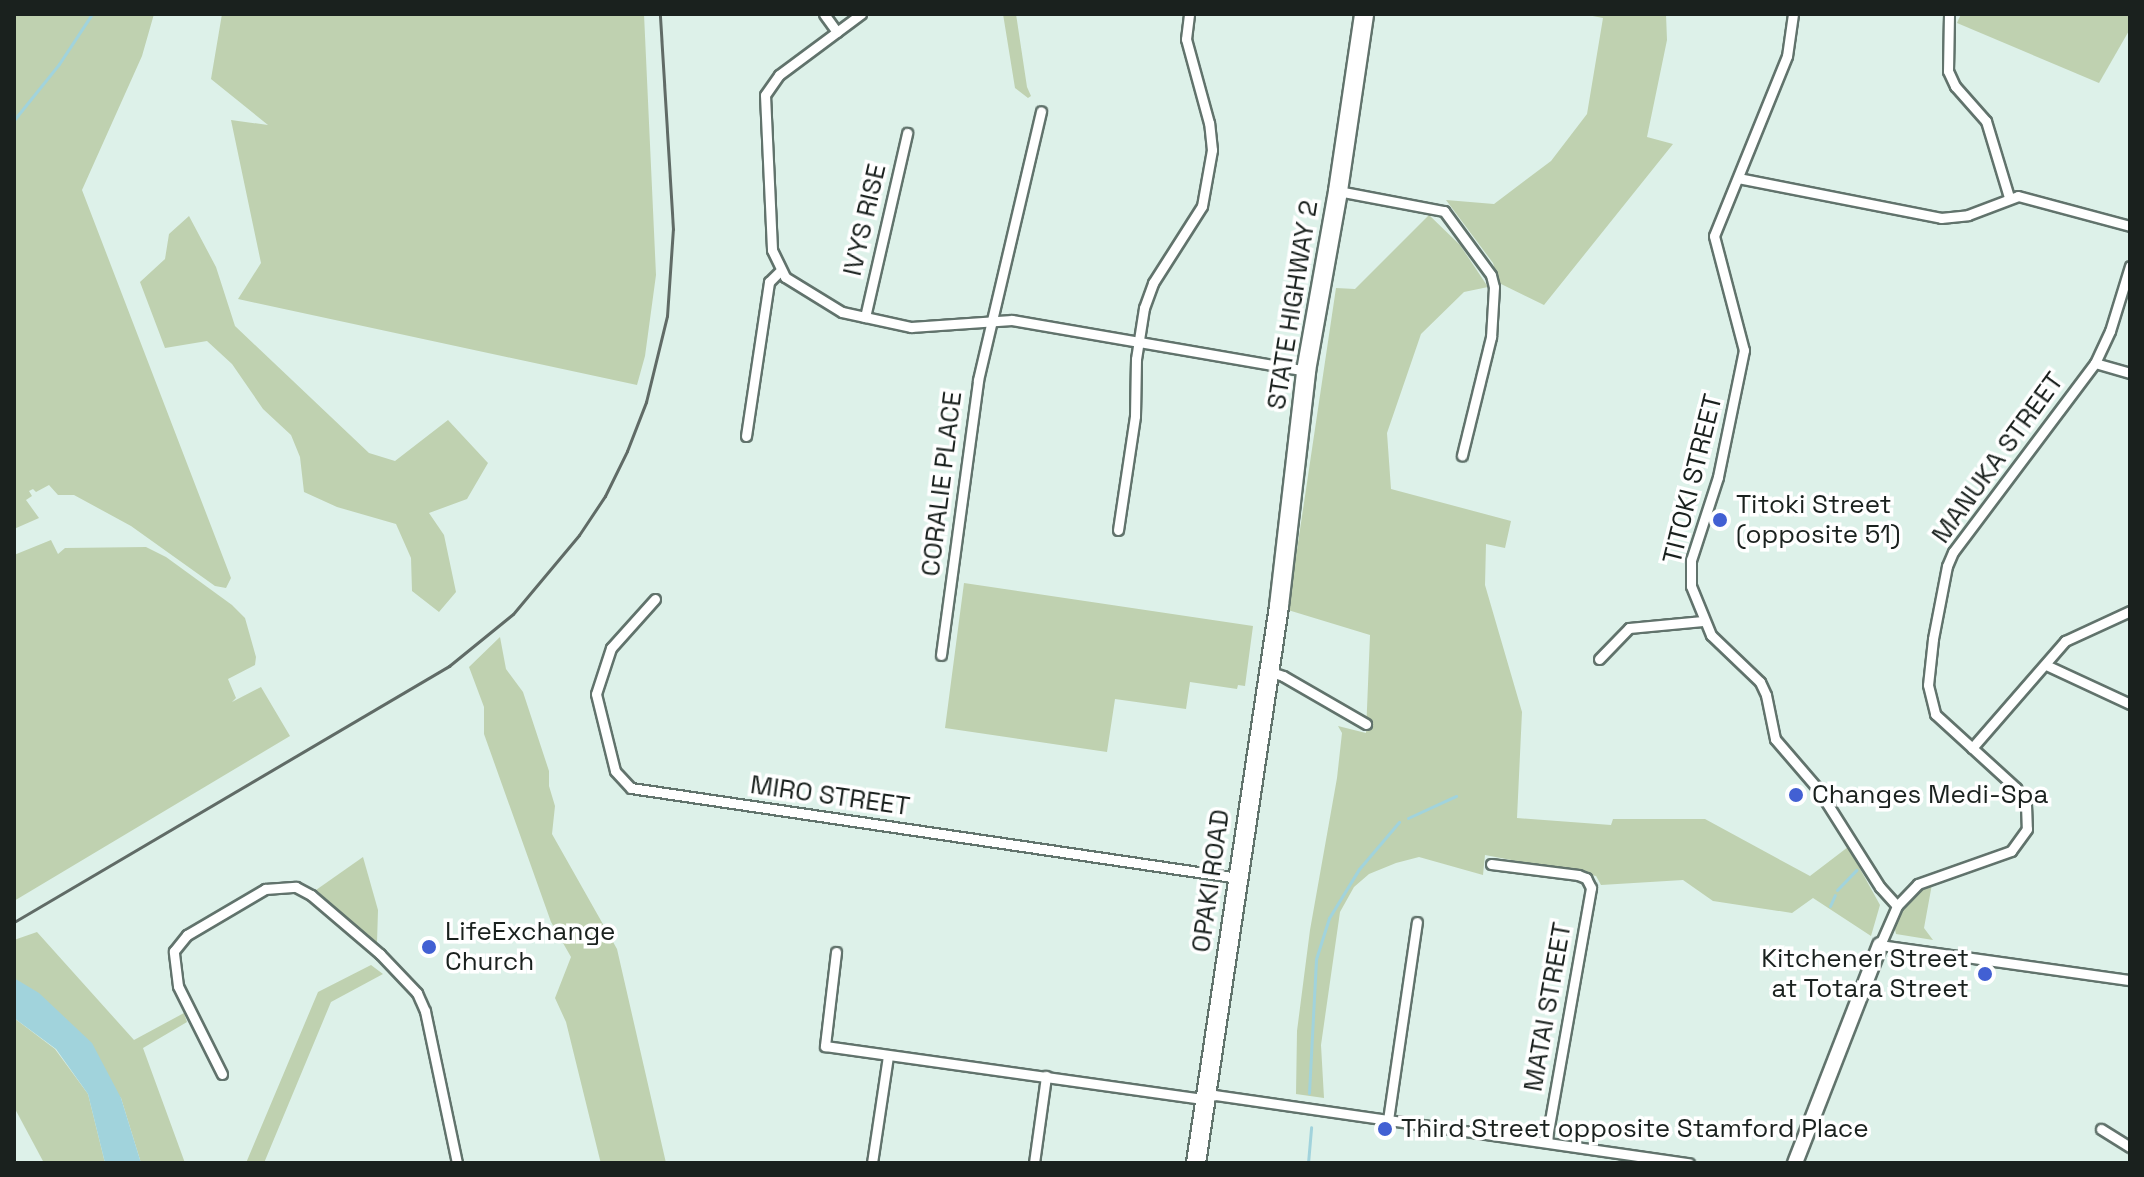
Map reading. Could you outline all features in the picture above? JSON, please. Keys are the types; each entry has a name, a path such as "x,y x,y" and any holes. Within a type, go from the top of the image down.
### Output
{"highway":[{"name":"STATE HIGHWAY 2","path":"1279,606 1306,371 1338,191 1364,14"},
{"name":"OPAKI ROAD","path":"1196,1163 1279,606"}],"street":[{"path":"824,14 837,32"},
{"path":"861,14 779,75 765,95 772,250 779,272 834,309 922,328 1012,320 1306,371"},
{"path":"1118,530 1135,416 1138,342 1153,283 1197,217 1208,179 1213,137 1186,39 1189,14"},
{"name":"TITOKI STREET","path":"1793,14 1787,56 1714,236 1744,350 1718,477 1691,560 1691,586 1703,621 1723,649 1760,682 1775,739 1813,782 1880,887 1897,906"},
{"path":"1949,14 1948,71 1955,86 1986,121 2009,197"},
{"name":"CORALIE PLACE","path":"941,655 978,380 995,321 1041,111"},
{"name":"IVYS RISE","path":"865,317 907,133"},
{"path":"1738,178 1764,186 1941,218 1968,215 2009,197 2030,198 2130,226"},
{"path":"1338,191 1444,211 1491,275 1494,287 1491,337 1462,455"},
{"name":"MANUKA STREET","path":"1880,945 1897,906 1918,884 2011,851 2024,836 2028,814 2022,795 1941,721 1929,696 1933,639 1947,566 1963,537 2095,363 2110,331 2130,266"},
{"path":"746,436 769,282 779,272"},
{"path":"2095,363 2130,373"},
{"name":"MIRO STREET","path":"655,599 611,648 596,694 615,771 631,788 1238,878"},
{"path":"1972,748 2065,641 2130,611"},
{"path":"1599,659 1629,628 1703,621"},
{"path":"2046,665 2130,704"},
{"path":"1268,671 1283,676 1366,724"},
{"name":"MATAI STREET","path":"1491,864 1573,874 1589,882 1592,892 1546,1142"},
{"path":"222,1074 217,1057 178,986 174,951 187,935 265,889 282,885 296,887 311,895 380,954 417,993 425,1011 457,1163"},
{"path":"1388,1120 1417,922"},
{"path":"1795,1163 1880,945 2130,980"},
{"path":"836,952 825,1046 1197,1098 1215,1095 1546,1142 1621,1158 1689,1163"},
{"path":"872,1163 888,1056"},
{"path":"1034,1163 1046,1076"},
{"path":"2101,1129 2130,1147"}],"green space":[{"path":"14,14 154,14 142,56 82,190 231,578 226,588 215,586 131,526 74,495 58,495 49,485 36,492 33,489 29,491 32,496 26,500 39,518 14,529"},
{"path":"222,14 644,14 656,275 645,356 637,385 238,299 261,263 231,120 268,125 211,79"},
{"path":"1003,14 1016,14 1031,96 1028,98 1015,88"},
{"path":"1582,14 1666,14 1667,40 1647,137 1673,144 1544,305 1499,283 1493,263 1446,200 1494,204 1551,161 1587,114 1603,18"},
{"path":"1961,14 2130,14 2130,29 2099,83 1957,23"},
{"path":"1429,215 1460,245 1488,287 1464,292 1421,334 1387,433 1391,489 1511,521 1505,548 1486,544 1485,585 1522,712 1517,818 1611,825 1613,819 1705,819 1810,876 1848,847 1880,905 1871,936 1813,898 1792,913 1713,901 1683,880 1601,885 1596,876 1485,855 1483,875 1419,857 1396,863 1369,874 1354,887 1340,912 1321,1045 1324,1098 1296,1094 1297,1031 1310,930 1337,778 1342,733 1338,726 1366,733 1370,635 1288,610 1336,288 1355,289"},
{"path":"189,216 216,267 235,326 369,453 395,461 448,420 488,463 467,499 429,513 444,535 456,592 439,612 412,591 411,558 396,524 337,507 304,492 300,457 291,435 263,409 232,364 207,341 165,348 140,282 165,259 169,234"},
{"path":"51,540 58,554 65,548 146,547 166,557 232,605 245,618 256,657 255,665 228,679 236,698 232,702 261,687 290,736 14,901 14,555"},
{"path":"964,583 1253,626 1245,686 1238,685 1237,689 1190,682 1186,709 1115,699 1107,752 945,728"},
{"path":"500,637 506,669 523,692 549,771 549,786 555,806 552,834 617,949 666,1163 601,1163 600,1160 566,1022 555,998 571,957 551,922 484,734 484,707 469,667"},
{"path":"363,857 378,910 377,943 316,890"},
{"path":"1932,884 1924,928 1933,940 1896,934 1894,925 1905,907 1915,894"},
{"path":"37,932 134,1040 184,1013 187,1022 143,1048 185,1163 141,1163 121,1098 14,978 14,940"},
{"path":"371,965 383,974 331,1002 264,1163 246,1163 318,992"},
{"path":"14,1018 55,1049 88,1094 105,1163 44,1163 14,1107"}],"water":[{"path":"14,978 39,993 92,1043 121,1098 141,1163 105,1163 88,1094 56,1049 14,1018"}],"waterway":[{"path":"14,120 59,64 92,14"},
{"path":"1408,818 1456,796"},
{"path":"1309,1093 1316,959 1329,918 1359,869 1399,822"},
{"path":"1837,890 1856,870"},
{"path":"1830,906 1835,895"},
{"path":"1308,1163 1311,1127"}],"railway":[{"path":"14,922 449,666 513,614 579,535 605,496 627,451 646,402 667,316 673,229 660,14"}],"place":[{"name":"Titoki Street (opposite 51)","path":"1720,520"},
{"name":"Changes Medi-Spa","path":"1796,795"},
{"name":"LifeExchange Church","path":"429,947"},
{"name":"Kitchener Street at Totara Street","path":"1985,974"},
{"name":"Third Street opposite Stamford Place","path":"1385,1129"}]}
